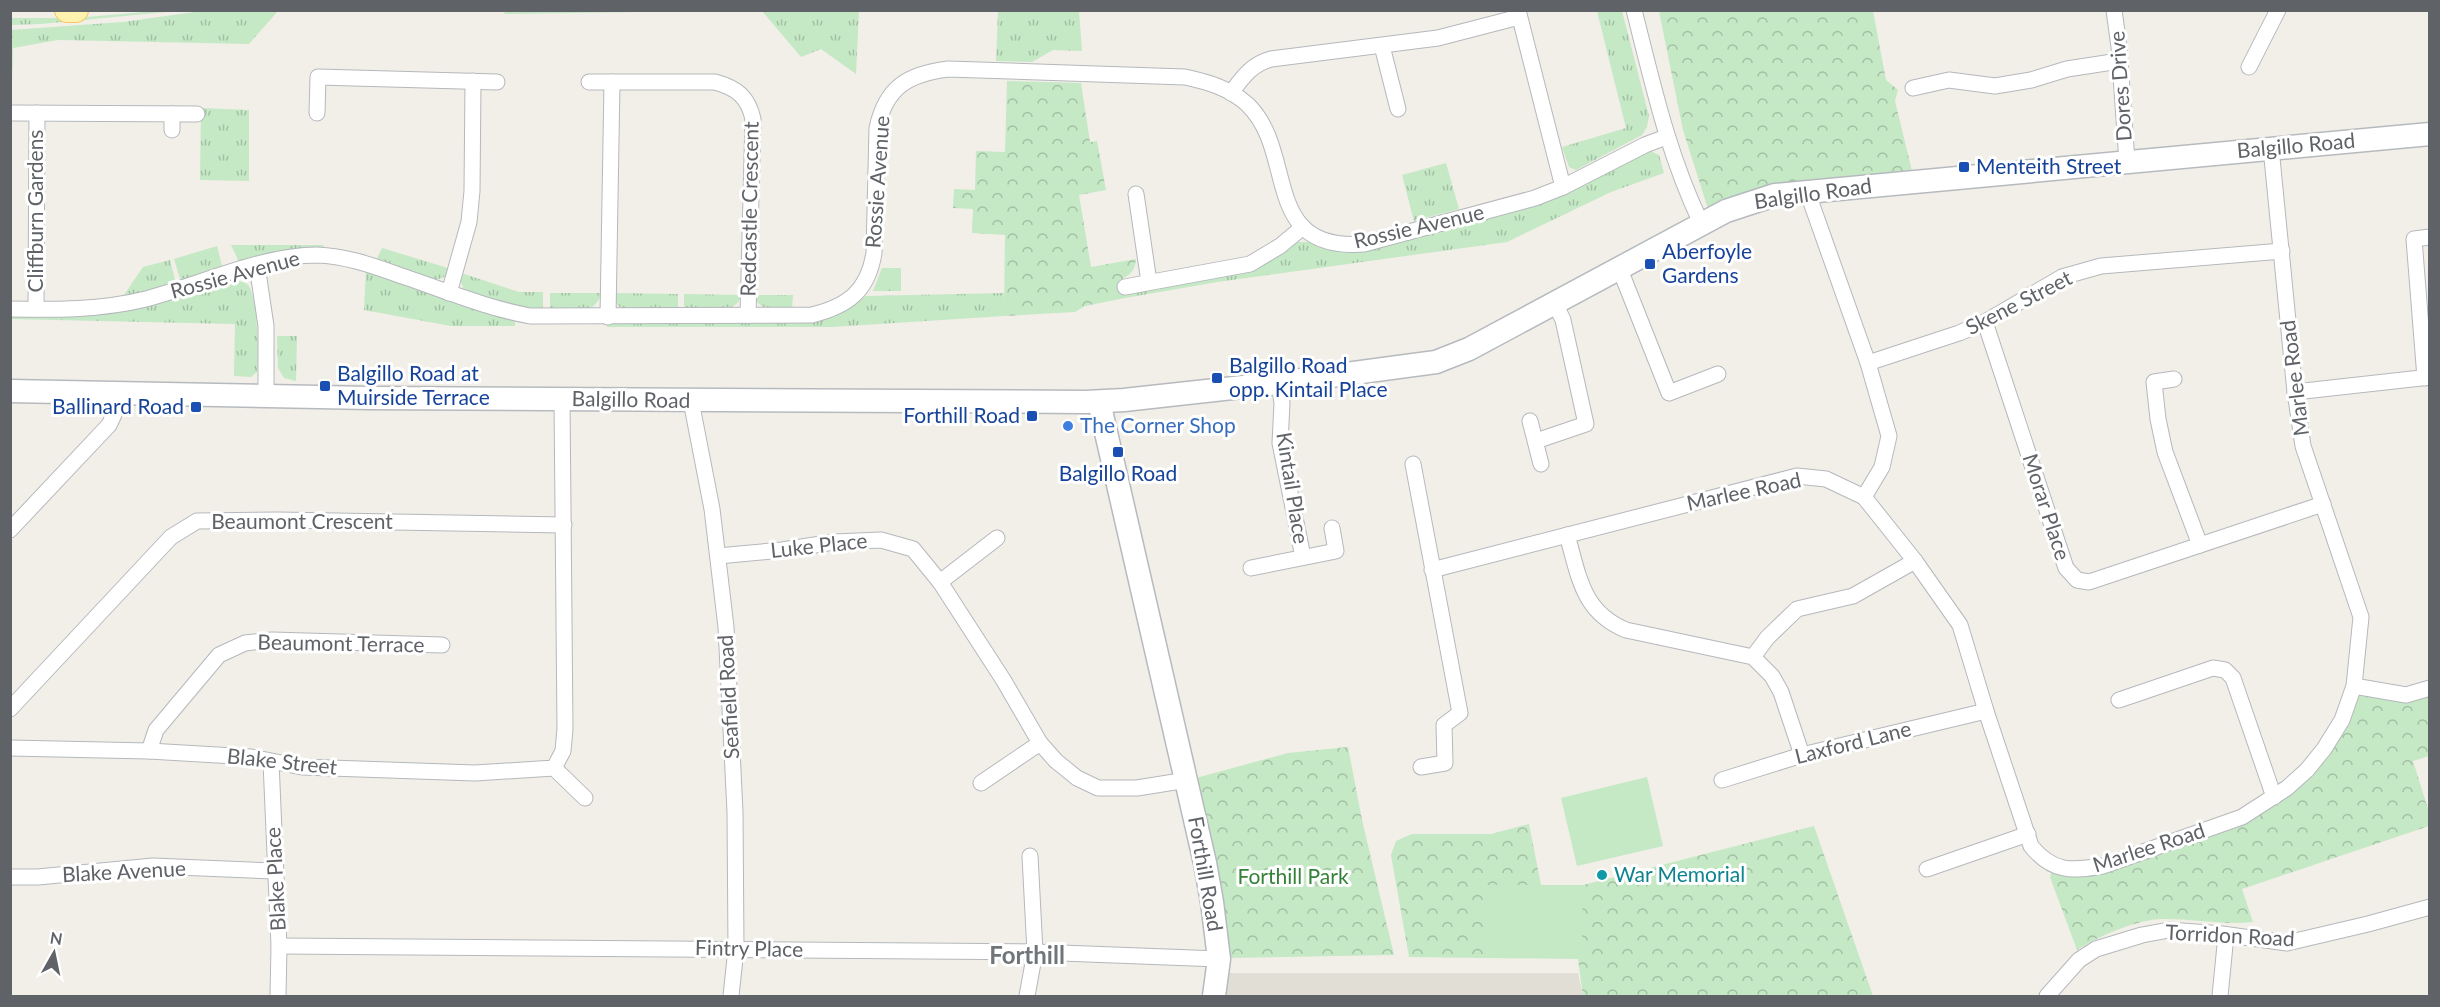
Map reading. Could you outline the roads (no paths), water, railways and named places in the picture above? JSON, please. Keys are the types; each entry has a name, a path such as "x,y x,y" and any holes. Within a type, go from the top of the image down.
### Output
{"main road":[{"path":"67,10 76,10"}],"street":[{"path":"1634,10 1666,137 1683,186 1701,223"},
{"name":"Dores Drive","path":"2114,10 2127,162"},
{"path":"2249,68 2278,10"},
{"path":"1232,93 1245,74 1258,62 1438,38 1519,14 1563,187"},
{"path":"1382,46 1398,109"},
{"path":"1913,88 1949,80 1995,86 2031,80 2067,69 2119,61"},
{"name":"Rossie Avenue","path":"10,309 75,310 115,305 145,299 285,258 316,255 341,257 366,263 503,311 530,316 812,315 828,311 843,304 864,285 872,269 878,128 881,108 890,95 908,79 928,71 948,69 1185,77 1208,82 1232,93 1248,106 1261,123 1270,142 1285,199 1303,227 1331,243 1346,245 1364,244 1535,198 1563,187 1666,137"},
{"path":"317,113 318,77 497,82"},
{"path":"449,292 469,222 472,191 473,81"},
{"name":"Redcastle Crescent","path":"589,82 715,82 742,94 750,106 753,119 748,315"},
{"path":"608,316 612,82"},
{"name":"Cliffburn Gardens","path":"13,113 197,114"},
{"name":"Cliffburn Gardens","path":"36,114 36,309"},
{"path":"172,114 172,130"},
{"name":"Balgillo Road","path":"10,391 692,401 1099,402 1279,383 1436,362 1469,349 1701,223 1751,201 1807,191 2430,134"},
{"name":"Marlee Road","path":"1432,570 1797,476 1826,479 1864,497 1915,561 1960,625 2031,846 2047,862 2062,869 2103,866 2242,817 2274,797 2307,771 2342,720 2354,686 2361,617 2303,446 2295,392 2271,148"},
{"path":"1807,191 1868,363 1889,436 1882,467 1864,497"},
{"path":"1136,194 1149,282"},
{"path":"1125,287 1250,264 1280,246 1303,227"},
{"path":"2295,392 2427,378 2414,239 2430,237"},
{"name":"Skene Street","path":"1868,363 1959,333 1985,322 2062,277 2101,266 2282,252"},
{"path":"257,265 266,327 266,396"},
{"path":"1619,267 1669,393 1718,374"},
{"path":"1536,441 1586,424 1563,320 1555,303"},
{"name":"Morar Place","path":"1985,322 2066,568 2077,580 2089,582 2323,504"},
{"path":"2174,379 2154,382 2158,419 2165,452 2200,545"},
{"name":"Kintail Place","path":"1279,383 1282,403 1280,443 1303,557"},
{"path":"10,530 109,425 119,404 119,393"},
{"path":"562,399 565,729 563,751 554,768 585,798"},
{"name":"Seafield Road","path":"692,401 712,508 726,627 735,812 736,949 731,996"},
{"name":"Forthill Road","path":"1099,402 1160,672 1187,780 1212,902 1219,959 1214,996"},
{"path":"1530,421 1541,464"},
{"path":"1413,464 1460,712 1443,725 1445,763 1421,767"},
{"name":"Beaumont Crescent","path":"10,709 171,537 197,521 278,520 564,525"},
{"name":"Kintail Place","path":"1251,568 1336,550 1332,528"},
{"path":"1567,535 1581,584 1592,607 1612,624 1626,630 1753,657 1772,676 1781,692 1802,755"},
{"path":"940,582 998,538"},
{"name":"Luke Place","path":"718,556 834,542 881,540 913,549 940,582 1004,681 1040,743 1056,761 1077,778 1098,788 1137,788 1187,780"},
{"path":"1753,657 1767,638 1797,609 1853,596 1915,561"},
{"name":"Beaumont Terrace","path":"149,751 156,730 219,655 245,643 272,640 442,645"},
{"path":"2119,700 2213,668 2226,670 2233,678 2274,797"},
{"path":"2354,686 2406,694 2430,688"},
{"name":"Laxford Lane","path":"1722,780 1802,755 1986,711"},
{"path":"981,783 1040,743"},
{"name":"Blake Street","path":"10,748 149,751 251,757 302,767 475,772 554,768"},
{"name":"Blake Place","path":"271,762 279,946 278,996"},
{"path":"1927,869 2028,834"},
{"path":"1027,996 1035,952 1030,856"},
{"name":"Blake Avenue","path":"10,877 38,877 153,866 274,871"},
{"name":"Torridon Road","path":"2048,996 2079,960 2096,949 2113,943 2169,930 2288,943 2430,907"},
{"path":"2220,996 2226,935"},
{"name":"Fintry Place","path":"279,946 1035,952 1219,959"}],"place":[{"name":"Menteith Street","path":"1964,167"},
{"name":"Aberfoyle Gardens","path":"1650,264"},
{"name":"Balgillo Road opp. Kintail Place","path":"1217,378"},
{"name":"Balgillo Road at Muirside Terrace","path":"325,386"},
{"name":"Ballinard Road","path":"196,407"},
{"name":"Forthill Road","path":"1032,416"},
{"name":"The Corner Shop","path":"1068,426"},
{"name":"Balgillo Road","path":"1118,452"},
{"name":"War Memorial","path":"1602,875"}],"district":[{"name":"Forthill","path":"1027,956"}],"park label":[{"name":"Forthill Park","path":"1293,877"}]}
